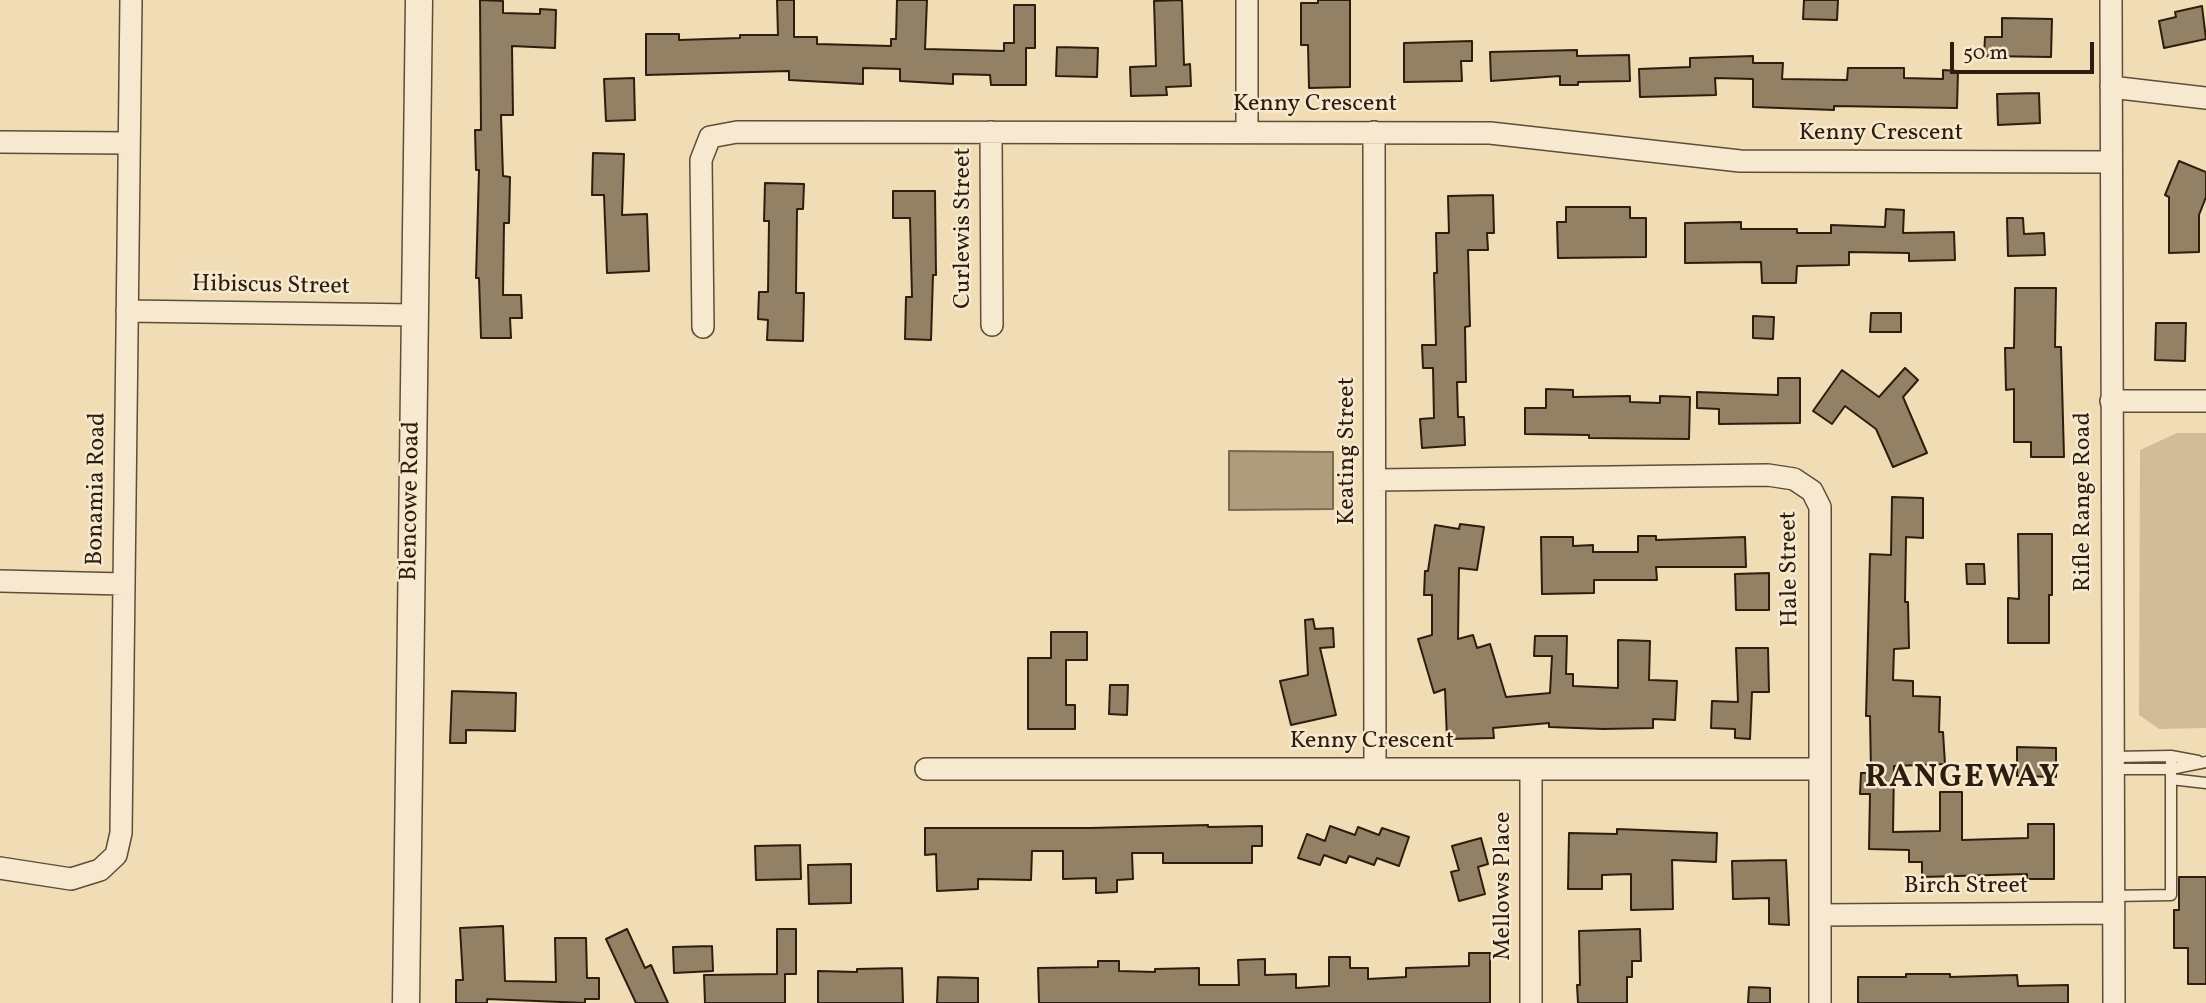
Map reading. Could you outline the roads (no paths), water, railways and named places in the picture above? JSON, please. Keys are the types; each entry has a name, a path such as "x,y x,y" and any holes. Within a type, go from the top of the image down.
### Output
{"street":[{"name":"Bonamia Road","path":"0,868 71,879 100,870 116,855 121,833 131,0"},
{"name":"Blencowe Road","path":"406,1003 419,0"},
{"path":"1247,0 1247,132"},
{"name":"Rifle Range Road","path":"2111,0 2114,1003"},
{"path":"2112,87 2206,98"},
{"name":"Kenny Crescent","path":"703,327 701,160 710,137 737,132 1502,134 1740,160 2112,162"},
{"name":"Curlewis Street","path":"991,132 992,325"},
{"name":"Keating Street","path":"1374,132 1375,769"},
{"path":"0,142 128,143"},
{"name":"Hibiscus Street","path":"127,312 415,315"},
{"path":"2112,401 2206,401"},
{"name":"Hale Street","path":"1376,481 1768,475 1794,479 1812,491 1820,507 1820,1003"},
{"path":"0,581 123,583"},
{"name":"Kenny Crescent","path":"926,769 1818,768"},
{"name":"Mellows Place","path":"1531,770 1531,1003"},
{"name":"Birch Street","path":"1820,915 2112,905"}],"lane":[{"path":"2112,763 2171,756 2203,762"},
{"path":"2112,905 2171,895 2171,756"},
{"path":"2171,774 2203,762"},
{"path":"2112,763 2206,783"}],"district":[{"name":"RANGEWAY","path":"1963,780"}]}
